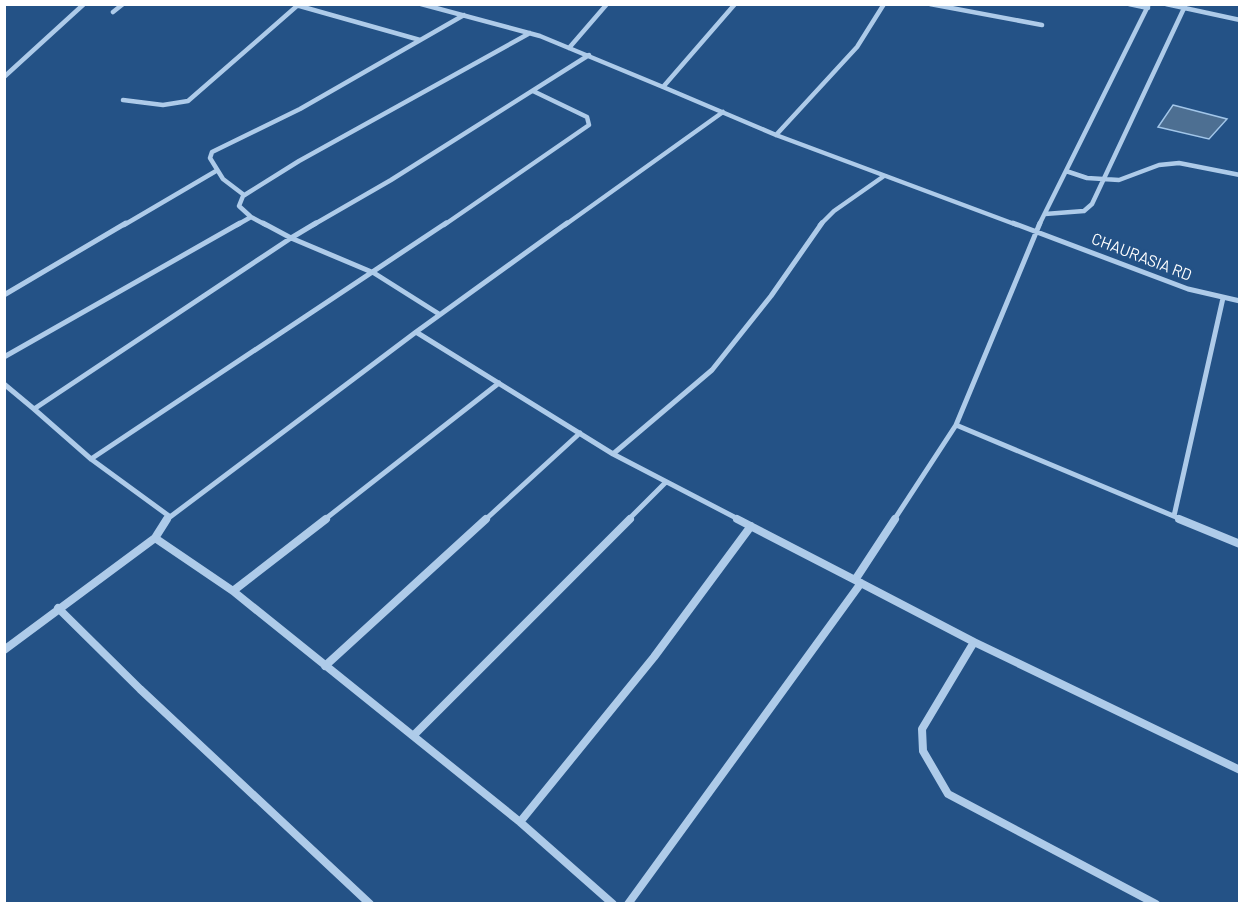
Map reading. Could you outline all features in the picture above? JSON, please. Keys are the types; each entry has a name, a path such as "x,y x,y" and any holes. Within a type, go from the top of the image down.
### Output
{"street":[{"path":"4,77 84,4"},
{"path":"113,12 123,4"},
{"name":"CHAURASIA RD","path":"421,4 530,33 776,135 884,176 1188,289 1239,301"},
{"path":"450,11 454,4"},
{"path":"569,48 607,4"},
{"path":"663,87 735,4"},
{"path":"776,135 857,47 884,4"},
{"path":"930,4 1042,25"},
{"path":"628,903 858,581 956,425 1036,232 1149,6 1129,4"},
{"path":"1166,4 1239,20"},
{"path":"123,100 163,105 188,101 297,5 420,40"},
{"path":"1045,214 1084,210 1092,204 1186,7"},
{"path":"244,195 216,171 210,158 212,152 300,109 464,15"},
{"path":"439,314 374,273 291,238 251,217 239,206 244,195 299,161 530,33"},
{"path":"34,410 291,238 391,180 589,56"},
{"path":"90,459 374,273 590,125 586,117 533,91"},
{"path":"4,650 155,538 169,516 439,314 723,112"},
{"path":"1066,171 1104,180 1119,180 1159,165 1179,163 1239,175"},
{"path":"4,295 216,171"},
{"path":"613,454 712,370 771,296 819,226 834,211 884,176"},
{"path":"4,357 251,217"},
{"path":"1174,516 1223,298"},
{"path":"416,332 613,454 974,642 1239,770"},
{"path":"233,591 499,383"},
{"path":"4,384 90,459 169,516"},
{"path":"956,425 1239,544"},
{"path":"326,666 580,434"},
{"path":"413,736 666,482"},
{"path":"520,822 654,657 751,526"},
{"path":"155,538 233,591 520,822 613,903"},
{"path":"58,608 140,689 370,903"},
{"path":"974,642 922,729 923,751 948,794 1156,903"}],"water":[{"path":"1173,105 1227,119 1209,139 1158,127"}]}
